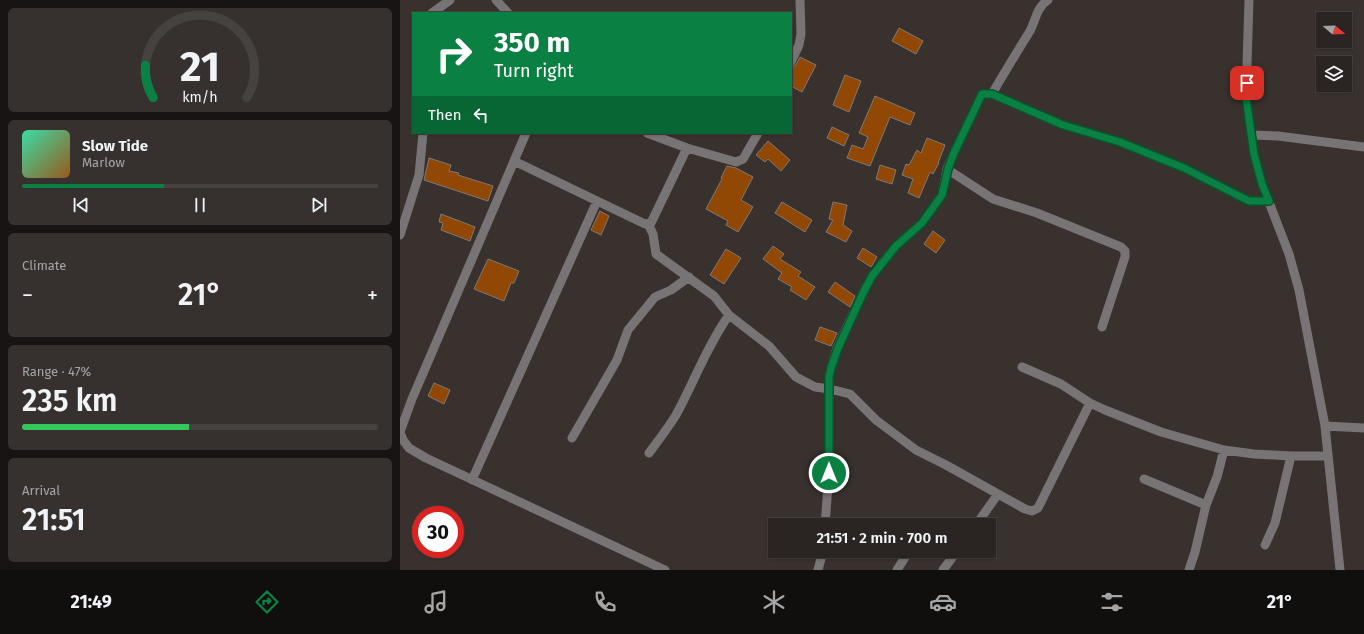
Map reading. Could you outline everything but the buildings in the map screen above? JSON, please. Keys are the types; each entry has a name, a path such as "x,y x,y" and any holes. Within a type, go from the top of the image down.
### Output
{"street":[{"path":"433,12 450,0"},
{"path":"496,0 507,12"},
{"path":"792,60 799,45 801,34 800,0"},
{"path":"992,94 1032,26 1037,11 1042,4 1048,0"},
{"path":"1249,0 1246,97 1254,154 1262,184 1289,254 1299,290 1325,426 1340,570"},
{"path":"826,518 829,473 831,368 838,348 872,276 892,250 922,223 942,195 948,169 982,94 992,94 1063,125 1120,142 1184,168 1249,201 1269,201"},
{"path":"400,235 419,175 423,134"},
{"path":"526,134 415,392 400,432 403,440 409,448 426,458 665,570"},
{"path":"650,134 687,148 736,162 743,159 757,134"},
{"path":"1252,135 1278,136 1364,147"},
{"path":"514,161 645,224 648,224 652,223 687,148"},
{"path":"948,169 993,199 1044,216 1121,246 1125,251 1124,257 1102,327"},
{"path":"472,480 597,201"},
{"path":"648,224 653,234 656,254 714,296 729,315 768,346 796,377 815,387 850,394 876,420 916,450 1025,509 1032,511 1038,508 1090,403"},
{"path":"572,438 617,360 628,330 655,297 671,290 689,277"},
{"path":"650,453 675,416 691,386 702,360 729,315"},
{"path":"1022,366 1061,384 1090,403 1160,432 1224,450 1254,454 1328,456"},
{"path":"1325,426 1364,428"},
{"path":"1189,570 1195,552 1206,505 1217,477 1224,450"},
{"path":"1264,544 1275,523 1291,456"},
{"path":"1144,479 1206,505"},
{"path":"981,518 998,494"},
{"path":"818,570 821,558"},
{"path":"897,570 905,558"},
{"path":"943,570 952,558"}],"route":[{"path":"829,473 829,377 838,348 872,276 896,246 922,223 942,195 953,155 982,94 992,94 1063,125 1120,142 1184,168 1249,201 1269,201 1262,184 1254,154 1246,97 1247,83"}]}
